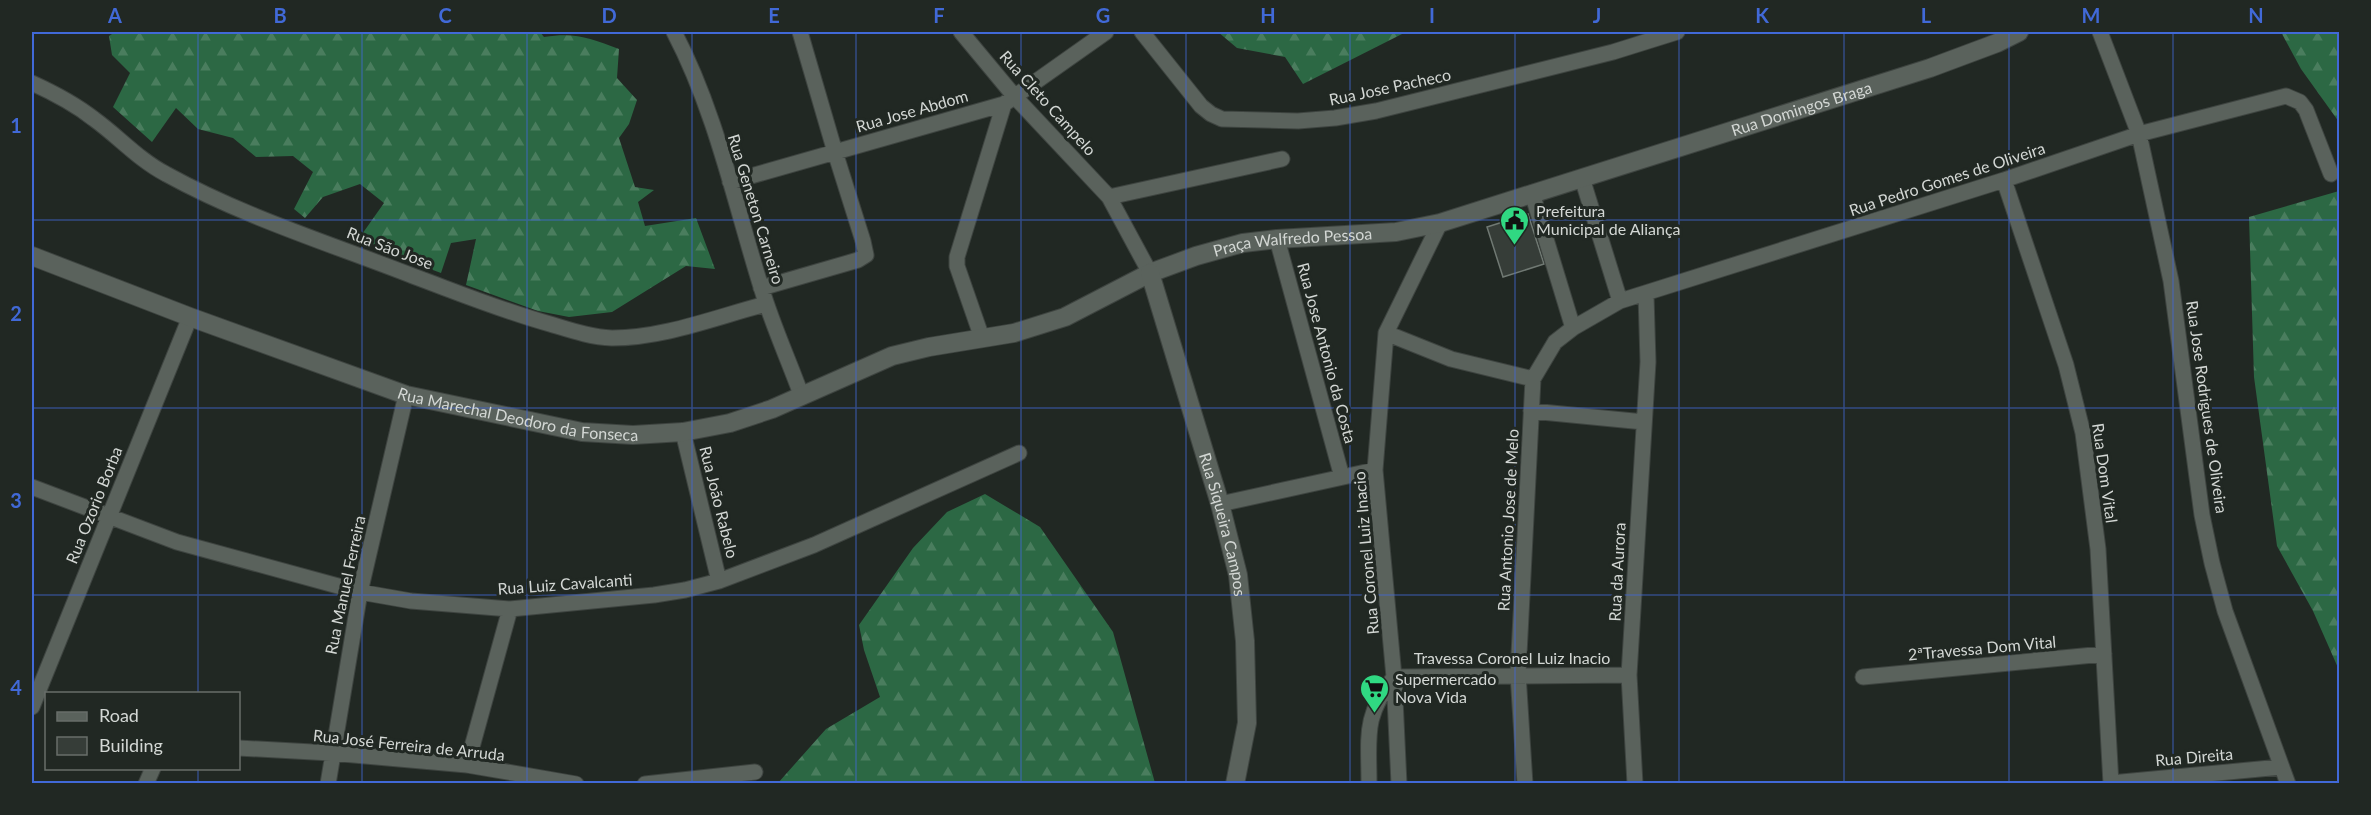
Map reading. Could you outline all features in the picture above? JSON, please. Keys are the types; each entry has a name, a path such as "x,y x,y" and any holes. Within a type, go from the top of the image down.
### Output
{"main road":[{"name":"Rua Domingos Braga","path":"1582,178 1929,68 2019,32"},
{"name":"Praça Walfredo Pessoa","path":"1014,333 1065,317 1150,273 1196,256 1242,243 1396,232 1440,224 1582,178"},
{"name":"Rua Marechal Deodoro da Fonseca","path":"32,256 190,317 406,395 582,432 633,435 683,432 730,423 802,397 892,356 929,347 1014,333"},
{"name":"Rua Siqueira Campos","path":"1150,273 1220,504 1238,575 1245,641 1247,723 1235,783"}],"street":[{"name":"Rua Geneton Carneiro","path":"674,32 690,63 730,182 766,304 802,397"},
{"path":"761,288 858,260 866,255 800,32"},
{"name":"Rua Cleto Campelo","path":"961,32 1009,100 1109,197 1150,273"},
{"path":"1084,37 1107,32"},
{"name":"Rua Jose Pacheco","path":"1142,32 1201,106 1210,114 1222,118 1298,121 1376,111 1613,52 1677,32"},
{"name":"Rua Jose Rodrigues de Oliveira","path":"2100,32 2139,134 2171,281 2202,515 2212,563 2225,611 2281,767 2289,783"},
{"name":"Rua Jose Abdom","path":"730,182 1009,100 1084,37"},
{"name":"Rua São Jose","path":"32,83 60,96 95,119 131,150 164,173 196,190 256,216 507,312 589,336 610,338 637,337 667,331 766,304"},
{"name":"Rua Pedro Gomes de Oliveira","path":"1620,302 2004,180 2139,134 2286,96 2300,102 2306,110 2331,174"},
{"path":"982,338 957,266 957,257 1009,100"},
{"path":"1109,197 1282,159"},
{"path":"1582,178 1620,302"},
{"name":"Rua Dom Vital","path":"2004,180 2066,364 2083,434 2098,549 2111,783"},
{"path":"1532,193 1574,328"},
{"name":"Rua Coronel Luiz Inacio","path":"1399,783 1395,677 1376,470 1386,333 1440,224"},
{"name":"Rua Jose Antonio da Costa","path":"1278,239 1342,477"},
{"name":"Rua da Aurora","path":"1635,783 1629,675 1648,362 1646,295"},
{"name":"Rua Antonio Jose de Melo","path":"1526,783 1518,674 1533,379 1555,342 1574,328 1620,302"},
{"name":"Rua Ozorio Borba","path":"36,705 190,317"},
{"path":"1386,333 1451,360 1533,379"},
{"name":"Rua Manuel Ferreira","path":"328,783 331,753 360,592 406,395"},
{"path":"1531,411 1644,422"},
{"name":"Rua João Rabelo","path":"683,432 719,581"},
{"name":"Rua Luiz Cavalcanti","path":"32,487 177,542 360,592 411,601 510,609 654,595 719,581 814,545 1019,453"},
{"path":"1220,504 1376,470"},
{"path":"467,765 510,609"},
{"name":"2ªTravessa Dom Vital","path":"1863,677 2104,654"},
{"name":"Travessa Coronel Luiz Inacio","path":"1395,677 1518,674 1629,675"},
{"path":"1369,783 1371,718 1380,695 1395,677"},
{"name":"Rua José Ferreira de Arruda","path":"240,748 331,753 467,765 576,783"},
{"name":"Rua Direita","path":"2111,783 2281,767"},
{"path":"645,783 755,772"}],"green space":[{"path":"115,32 540,32 544,37 565,35 582,37 619,49 617,78 637,100 629,124 619,138 635,187 654,190 638,202 645,226 696,218 715,269 686,266 612,312 569,317 538,311 466,285 476,239 451,243 441,273 390,254 360,237 384,203 360,184 323,197 305,218 294,209 313,172 293,156 256,157 233,138 198,129 176,108 152,142 113,107 130,73 112,55 109,36"},
{"path":"1218,32 1406,32 1303,84 1285,57 1237,48"},
{"path":"2281,32 2339,32 2339,122 2301,69"},
{"path":"2340,191 2339,670 2313,611 2277,546 2254,377 2249,217"},
{"path":"985,494 1040,527 1113,632 1155,783 778,783 826,729 880,697 864,650 859,625 913,548 947,512"}],"building":[{"name":"Prefeitura Municipal de Aliança","path":"1528,214 1544,264 1503,277 1487,227"}],"place":[{"name":"Prefeitura Municipal de Aliança","path":"1515,246"},
{"name":"Supermercado Nova Vida","path":"1374,714"}]}
